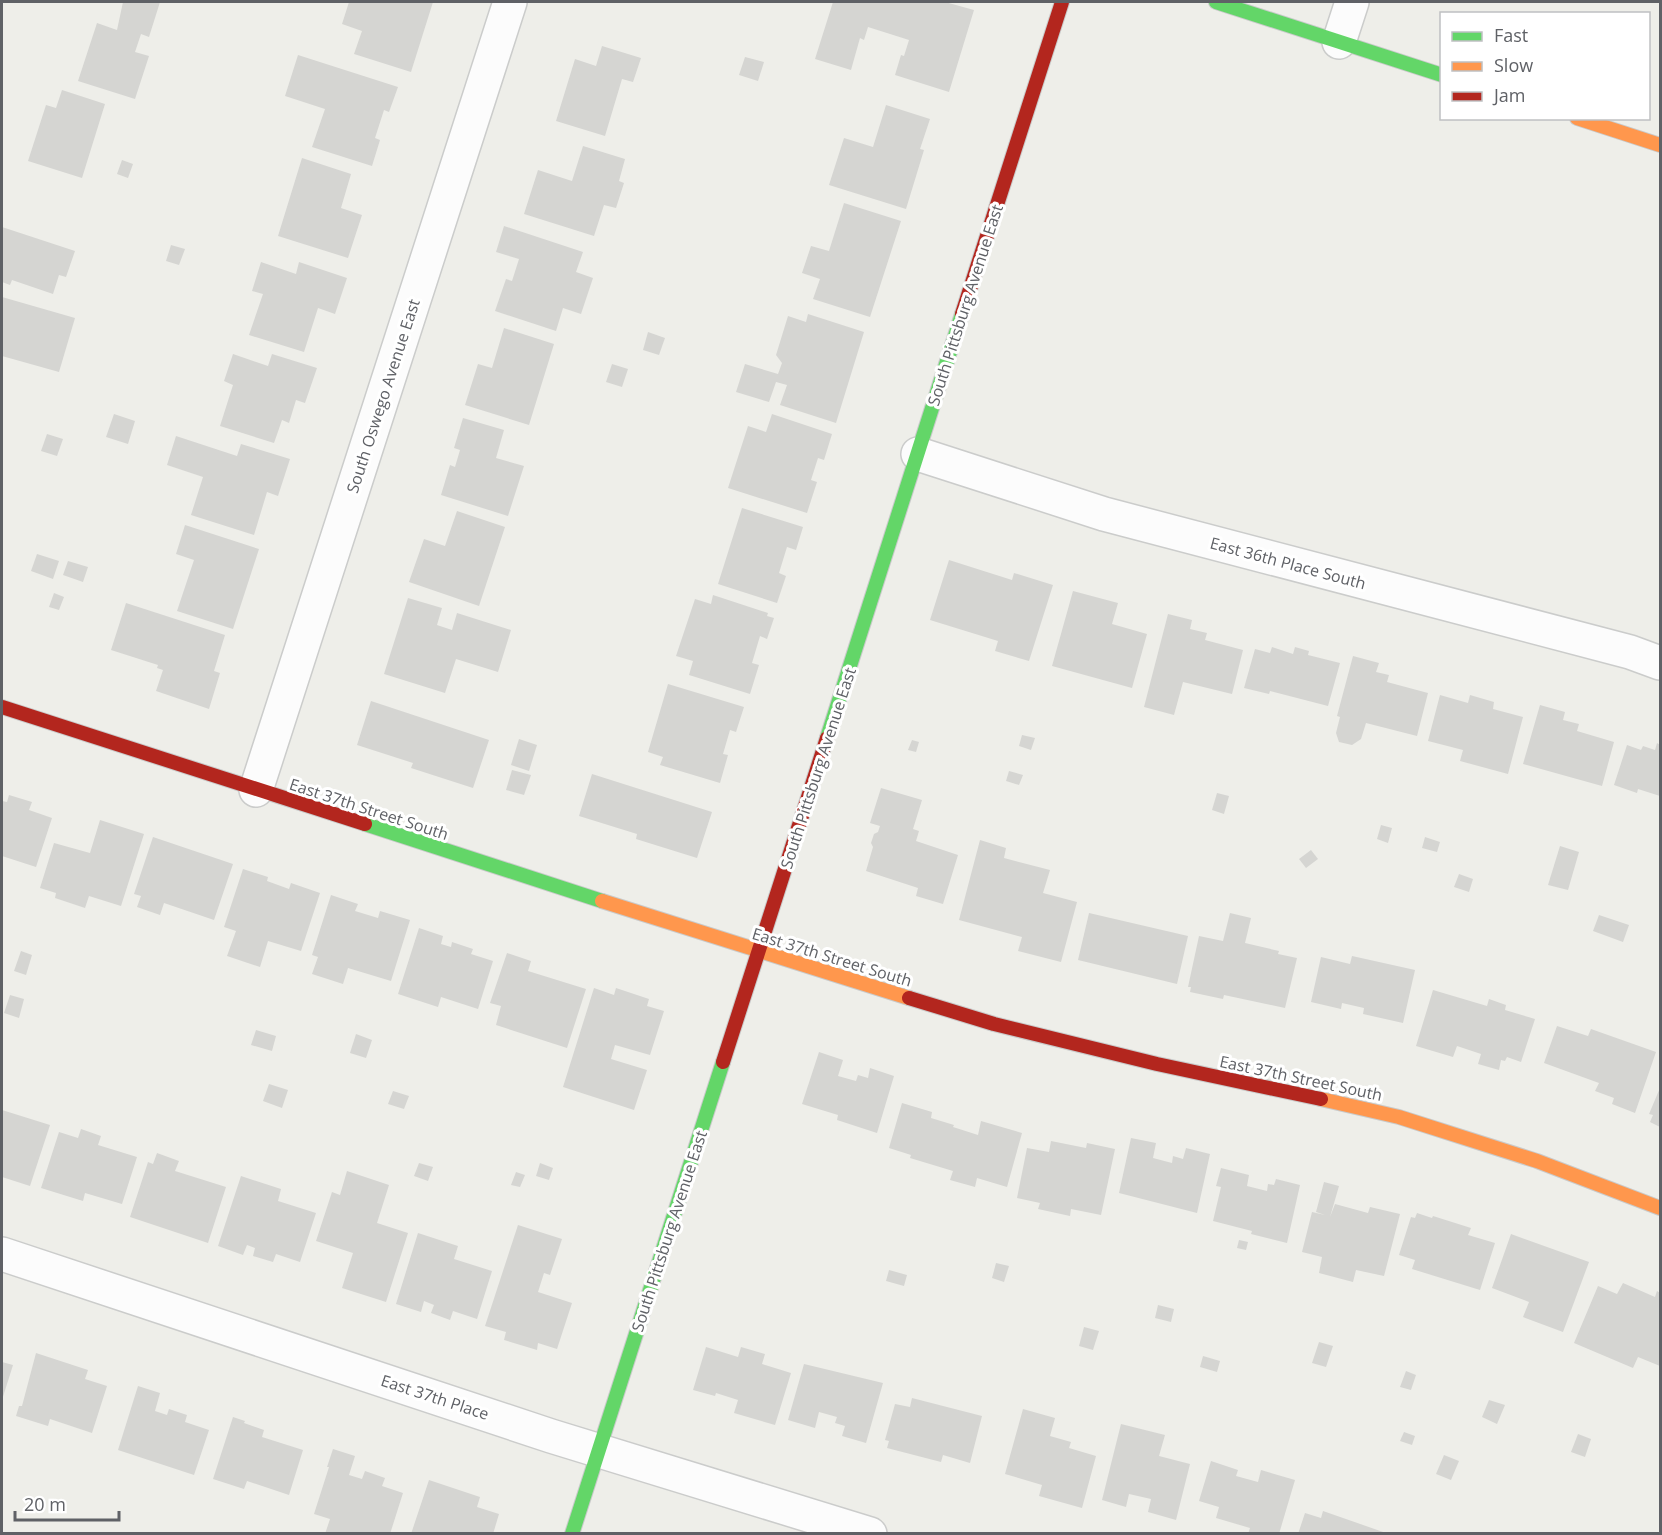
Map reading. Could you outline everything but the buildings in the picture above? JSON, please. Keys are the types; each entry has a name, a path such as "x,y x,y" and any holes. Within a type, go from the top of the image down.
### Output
{"street":[{"name":"South Oswego Avenue East","path":"256,790 510,2"},
{"name":"South Pittsburg Avenue East","path":"572,1533 1062,2"},
{"path":"1216,2 1440,74"},
{"path":"1339,42 1352,2"},
{"path":"1583,120 1660,145"},
{"name":"East 36th Place South","path":"918,454 1104,514 1630,652 1660,663"},
{"name":"East 37th Street South","path":"2,707 759,953 994,1024 1157,1065 1310,1096 1399,1117 1537,1161 1660,1208"},
{"name":"East 37th Place","path":"2,1254 599,1450 870,1533"}],"traffic: fast":[{"path":"1216,2 1440,74"},
{"path":"827,738 962,314"},
{"path":"365,824 602,901"},
{"path":"572,1534 723,1062"}],"traffic: slow":[{"path":"1583,120 1660,145"},
{"path":"602,901 909,998"},
{"path":"1321,1099 1399,1117 1537,1161 1660,1208"}],"traffic: jam":[{"path":"962,314 1062,2"},
{"path":"2,707 365,824"},
{"path":"723,1062 827,738"},
{"path":"909,998 994,1024 1157,1064 1321,1099"}]}
